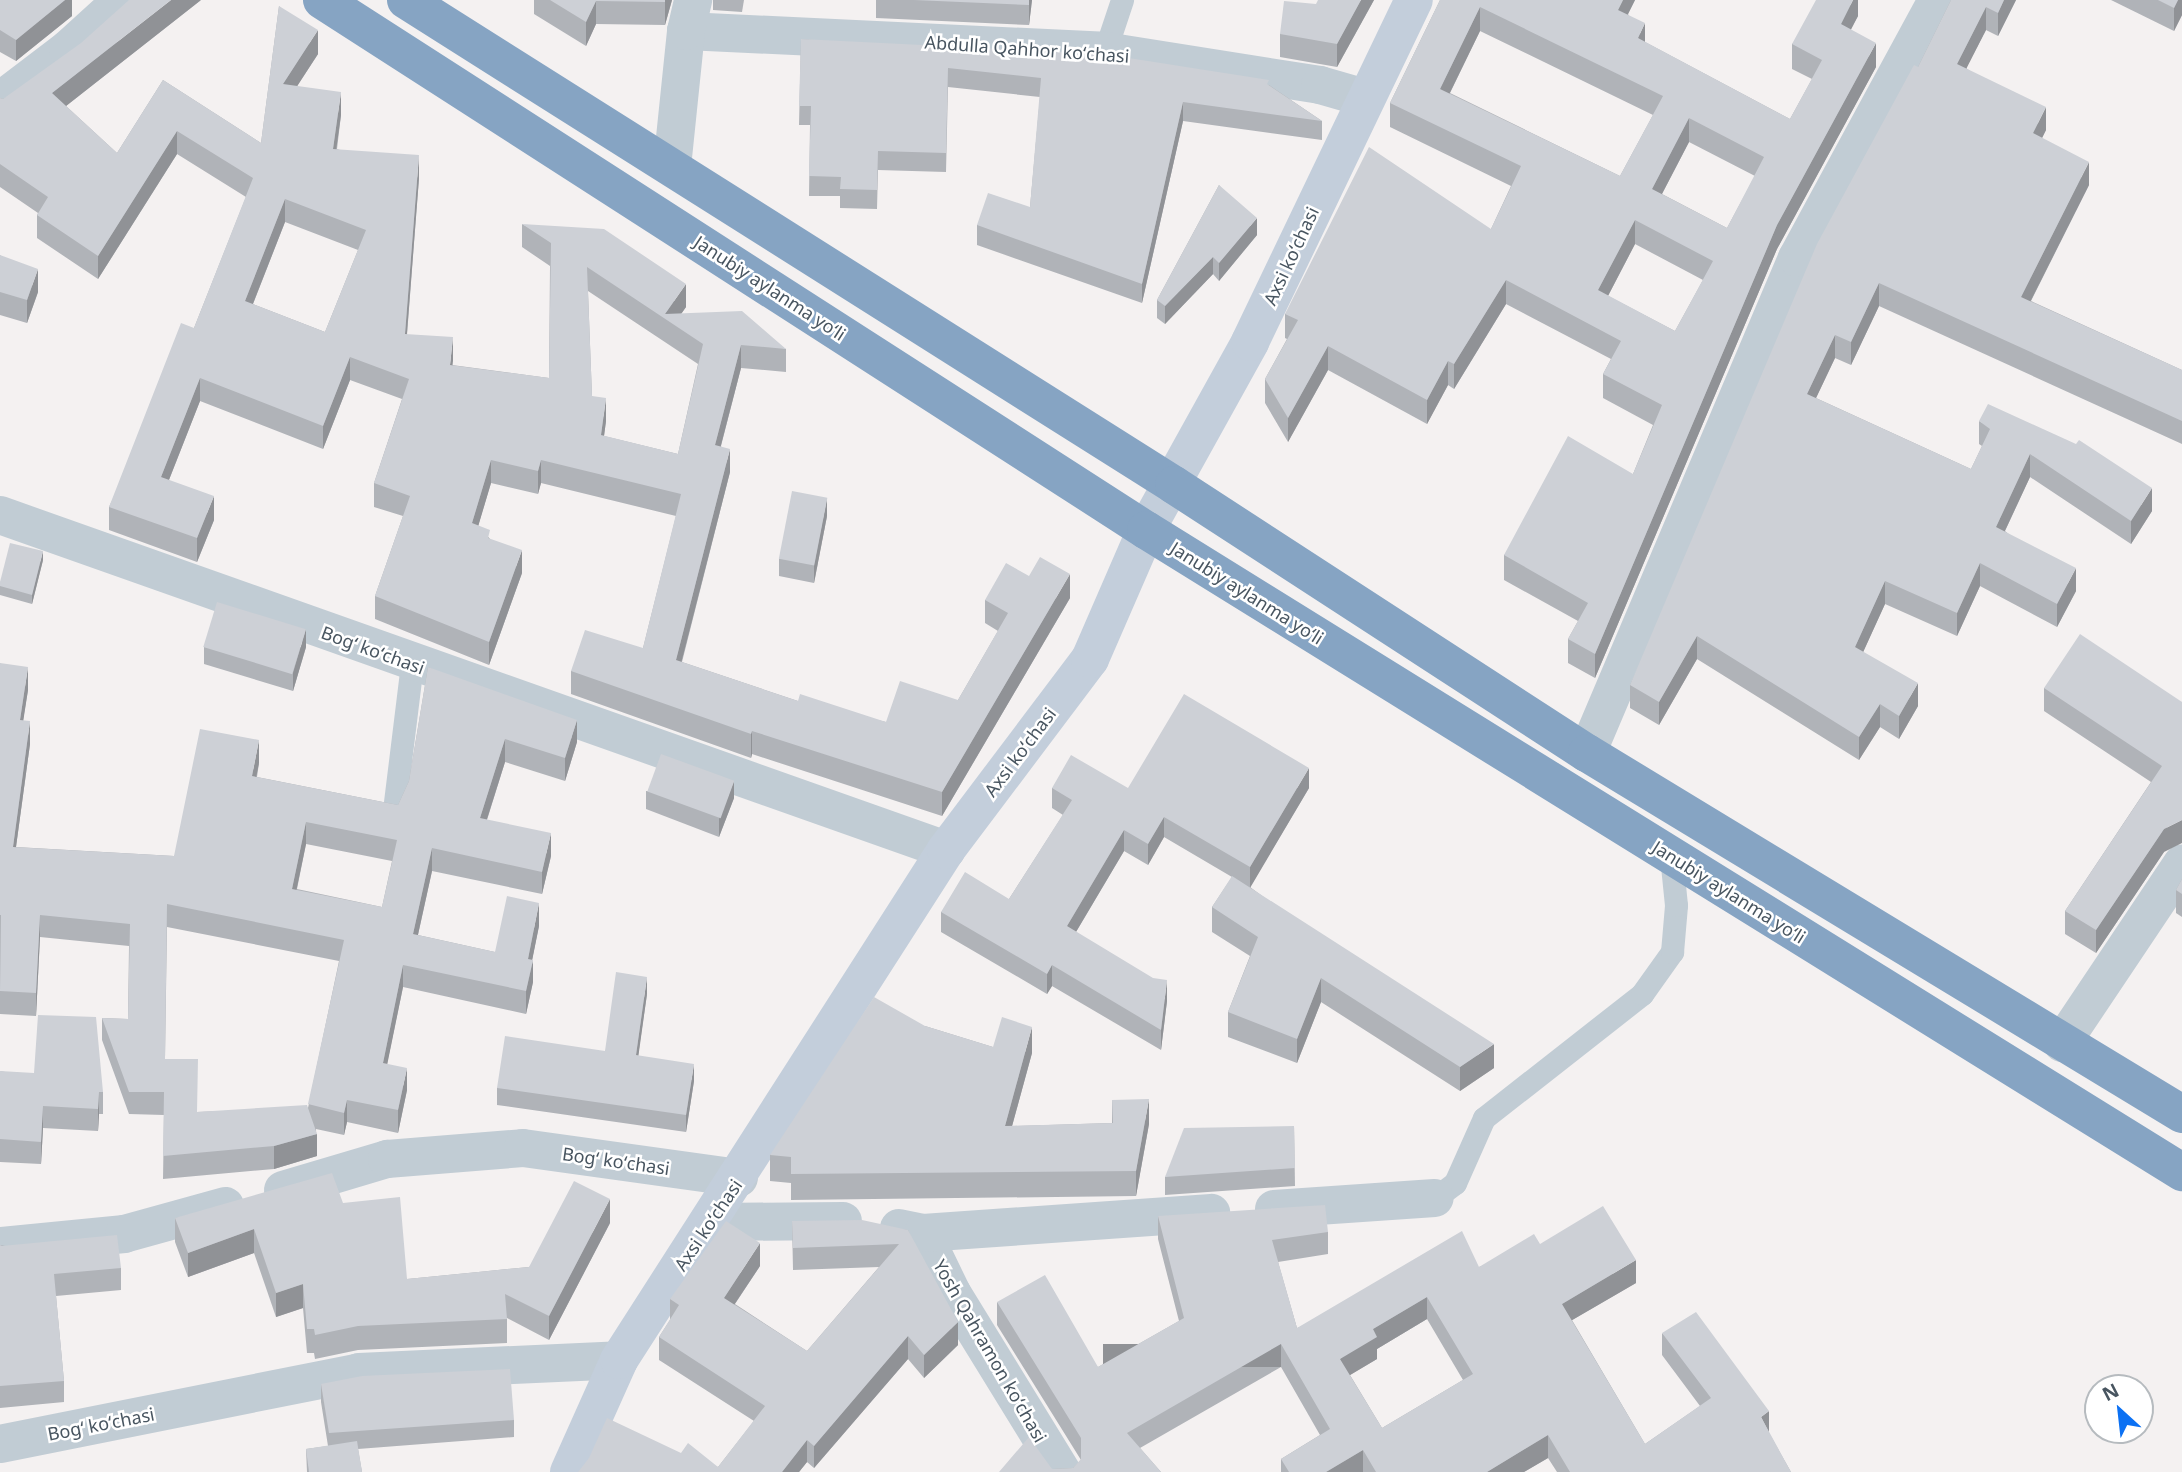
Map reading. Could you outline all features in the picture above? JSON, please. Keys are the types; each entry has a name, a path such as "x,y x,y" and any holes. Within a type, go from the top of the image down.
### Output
{"highway":[{"name":"Janubiy aylanma yoʻli","path":"322,0 1146,530 2182,1172"},
{"path":"406,0 1174,485 1587,753 2182,1114"}],"street":[{"path":"0,101 68,49 122,0"},
{"name":"Axsi koʻchasi","path":"569,1472 619,1360 739,1178 946,850 1090,659 1146,530 1174,485 1250,342 1414,0"},
{"path":"1587,753 1797,258 1937,0"},
{"name":"Abdulla Qahhor koʻchasi","path":"672,167 690,15 1105,51 1320,85 1365,98"},
{"name":"Bogʻ koʻchasi","path":"0,514 412,664 946,850"},
{"path":"2062,1043 2182,864"},
{"name":"Bogʻ koʻchasi","path":"0,1245 124,1234 387,1159 523,1148 739,1178"},
{"path":"709,1222 864,1221 923,1233 1435,1198"},
{"name":"Yosh Qahramon koʻchasi","path":"923,1233 952,1293 1062,1472"},
{"name":"Bogʻ koʻchasi","path":"0,1444 359,1372 619,1360"}],"lane":[{"path":"1105,51 1122,0"},
{"path":"395,802 412,664"},
{"path":"1435,1198 1455,1183 1485,1118 1642,994 1672,952 1676,905 1671,856"}],"building":[{"path":"0,0 65,0 16,40 0,30"},
{"path":"129,0 171,0 52,93 117,153 163,80 261,143 279,6 318,30 283,84 341,92 333,149 419,155 405,334 453,337 450,365 549,378 551,243 522,224 604,229 686,284 665,314 742,311 786,349 741,345 715,445 730,449 676,660 798,701 800,694 886,722 900,681 958,700 1008,613 985,600 1006,563 1029,576 1040,557 1070,574 942,792 752,731 751,734 571,671 585,630 643,648 681,494 541,460 538,471 491,460 472,523 490,530 488,538 522,550 489,642 375,596 410,496 374,483 409,379 350,357 323,426 200,378 161,477 214,496 197,538 109,507 181,323 194,328 253,178 177,131 98,256 37,215 48,197 0,164 0,98 3,99 81,43","holes":["285,199 366,230 325,332 245,301","587,267 703,344 678,454 601,435 606,398 592,396"]},
{"path":"550,0 665,2 596,1 586,22"},
{"path":"914,0 1029,0 1029,5"},
{"path":"1318,0 1361,0 1337,44 1280,34 1284,1 1316,4"},
{"path":"1440,0 1623,0 1618,10 1645,23 1638,38 1790,119 1822,60 1792,44 1816,0 1853,0 1841,24 1876,43 1777,225 1595,654 1568,639 1588,603 1504,555 1568,436 1633,474 1662,405 1603,374 1621,341 1506,280 1454,364 1448,361 1427,400 1328,346 1288,418 1265,379 1298,320 1285,314 1369,147 1491,229 1521,166 1390,103","holes":["1480,7 1663,96 1620,176 1440,89","1689,118 1764,157 1727,228 1652,189","1635,220 1713,261 1675,331 1598,290"]},
{"path":"1951,0 2004,0 1998,13 1986,7 1957,64 2046,107 2033,133 2089,162 2021,297 2182,370 2182,421 1879,283 1851,342 1835,335 1807,394 1971,469 1990,429 1979,421 1988,404 2076,444 2079,440 2152,488 2131,521 2030,454 1996,527 2076,568 2057,604 1980,563 1957,613 1885,581 1855,647 1918,683 1899,716 1880,704 1859,737 1697,636 1659,702 1630,685 1817,244 1914,65 1918,67"},
{"path":"2158,0 2178,0 2174,8"},
{"path":"801,39 1103,54 1269,80 1267,84 1322,121 1183,102 1142,284 977,225 988,193 1030,207 1041,78 948,68 946,153 878,151 877,190 840,189 841,177 809,176 811,106 799,106"},
{"path":"1219,185 1257,218 1219,263 1213,257 1165,306 1157,300"},
{"path":"0,255 38,269 27,300 0,292"},
{"path":"792,491 827,498 814,566 779,559"},
{"path":"10,543 43,551 32,595 0,586"},
{"path":"217,602 306,629 292,674 203,647"},
{"path":"2080,634 2182,702 2182,820 2164,829 2096,930 2065,911 2162,766 2044,688"},
{"path":"0,663 28,667 20,720 30,721 13,847 174,856 200,729 259,740 252,776 398,805 409,781 428,667 577,720 565,758 505,739 480,818 551,833 542,872 432,848 413,934 495,952 507,896 539,903 528,959 533,960 526,991 403,965 383,1063 407,1068 398,1110 347,1100 344,1113 308,1104 344,940 167,904 165,1059 198,1059 197,1112 307,1105 317,1134 274,1146 163,1156 164,1092 129,1092 102,1018 128,1019 130,924 40,915 36,993 0,991","holes":["306,822 397,840 382,907 292,889"]},
{"path":"1184,694 1309,768 1250,867 1164,817 1148,844 1124,830 1067,926 1153,978 1167,980 1161,1030 1052,965 1047,974 941,912 965,872 1009,899 1072,800 1052,788 1071,755 1128,788"},
{"path":"661,754 734,781 721,818 647,792"},
{"path":"1232,876 1494,1044 1460,1067 1321,978 1297,1039 1228,1012 1258,937 1212,907"},
{"path":"2182,879 2182,894 2176,890"},
{"path":"616,972 647,977 636,1055 694,1064 686,1115 497,1088 505,1036 605,1051"},
{"path":"874,997 925,1026 993,1047 1002,1017 1032,1027 1005,1126 1113,1123 1112,1100 1149,1099 1136,1171 791,1174 791,1157 770,1155"},
{"path":"38,1015 96,1017 103,1092 99,1092 98,1109 43,1106 41,1142 0,1139 0,1071 34,1073"},
{"path":"1294,1126 1295,1168 1165,1177 1184,1128"},
{"path":"332,1173 343,1203 400,1197 407,1279 529,1267 574,1181 610,1199 549,1316 505,1294 507,1319 358,1326 315,1335 314,1329 307,1329 303,1284 276,1293 254,1229 188,1253 175,1218"},
{"path":"1325,1205 1328,1232 1272,1240 1297,1328 1462,1231 1479,1267 1534,1234 1540,1244 1603,1206 1636,1260 1562,1304 1645,1444 1711,1398 1662,1333 1696,1312 1769,1411 1761,1417 1791,1472 1570,1472 1548,1435 1487,1472 1376,1472 1363,1450 1326,1472 1289,1472 1281,1459 1330,1429 1281,1344 1127,1433 1161,1472 999,1472 1029,1437 1052,1469 1073,1468 1081,1459 1081,1438 997,1302 1045,1275 1098,1367 1184,1318 1158,1216","holes":["1427,1297 1473,1374 1382,1428 1340,1359 1377,1337 1373,1329"]},
{"path":"862,1220 908,1230 958,1322 924,1355 908,1336 814,1446 807,1440 782,1472 578,1472 589,1458 607,1418 681,1453 688,1443 718,1467 765,1406 659,1337 679,1305 670,1299 726,1221 760,1243 724,1298 807,1351 899,1244 793,1248 792,1221"},
{"path":"117,1235 121,1268 54,1274 64,1381 0,1386 0,1245"},
{"path":"510,1369 514,1420 329,1433 321,1384 362,1376"},
{"path":"357,1441 362,1472 309,1472 306,1449"}]}
